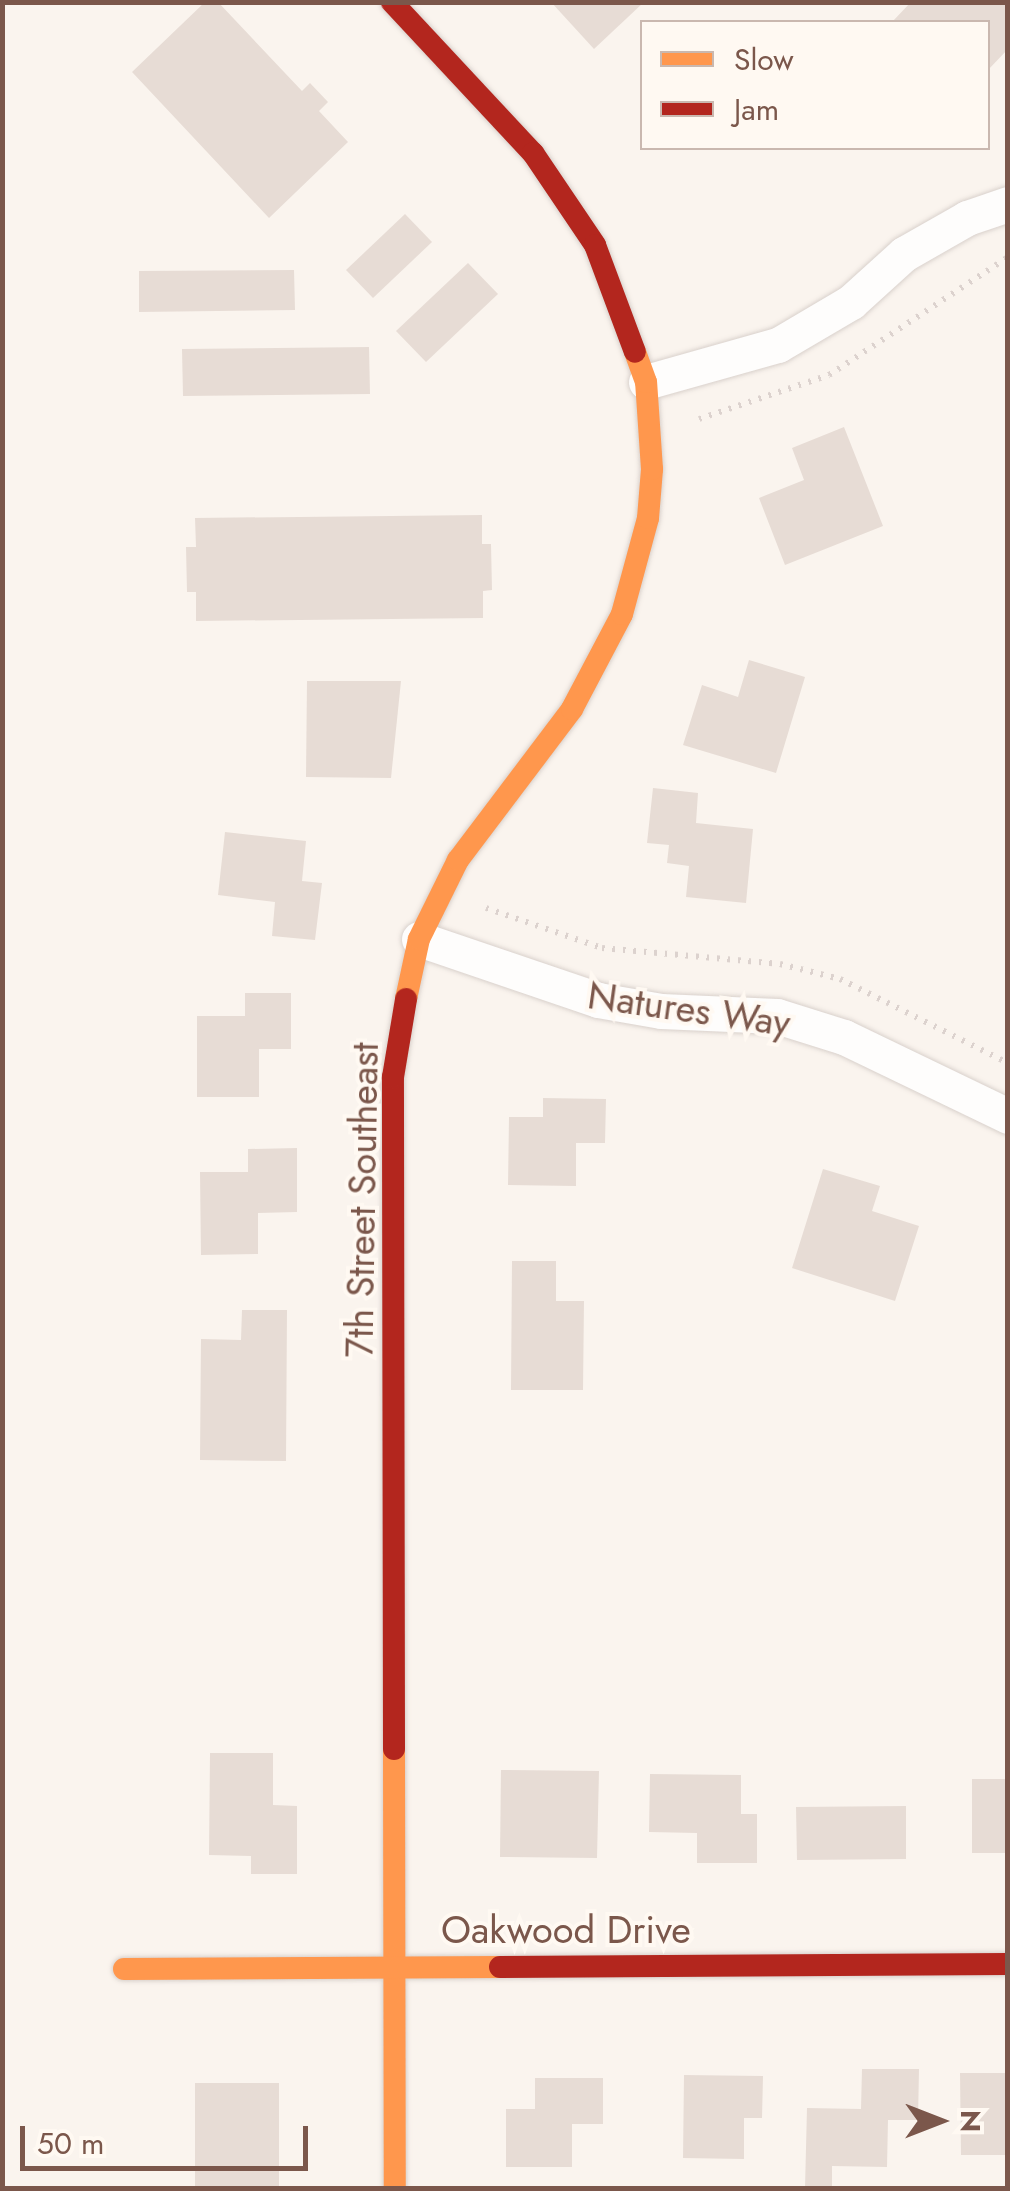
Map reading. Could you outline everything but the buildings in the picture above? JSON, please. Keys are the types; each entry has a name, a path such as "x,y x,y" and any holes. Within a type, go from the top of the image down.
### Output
{"street":[{"name":"7th Street Southeast","path":"392,2 564,195 617,290 646,382 648,518 622,614 572,709 458,860 420,938 393,1077 395,2188"},
{"path":"646,382 778,345 851,302 904,254 966,218 1008,204"},
{"name":"Natures Way","path":"420,938 598,1000 794,1021 859,1043 1008,1116"},
{"name":"Oakwood Drive","path":"124,1969 1008,1964"}],"path":[{"path":"699,419 829,375 1008,257"},
{"path":"486,908 602,948 780,964 840,978 1008,1063"}],"traffic: slow":[{"path":"406,999 419,939 458,860 572,709 622,614 648,518 652,469 646,382 635,352"},
{"path":"394,1749 395,2188"},
{"path":"124,1969 500,1967"}],"traffic: jam":[{"path":"392,2 533,153 595,245 635,352"},
{"path":"394,1749 393,1077 406,999"},
{"path":"500,1967 1008,1964"}]}
